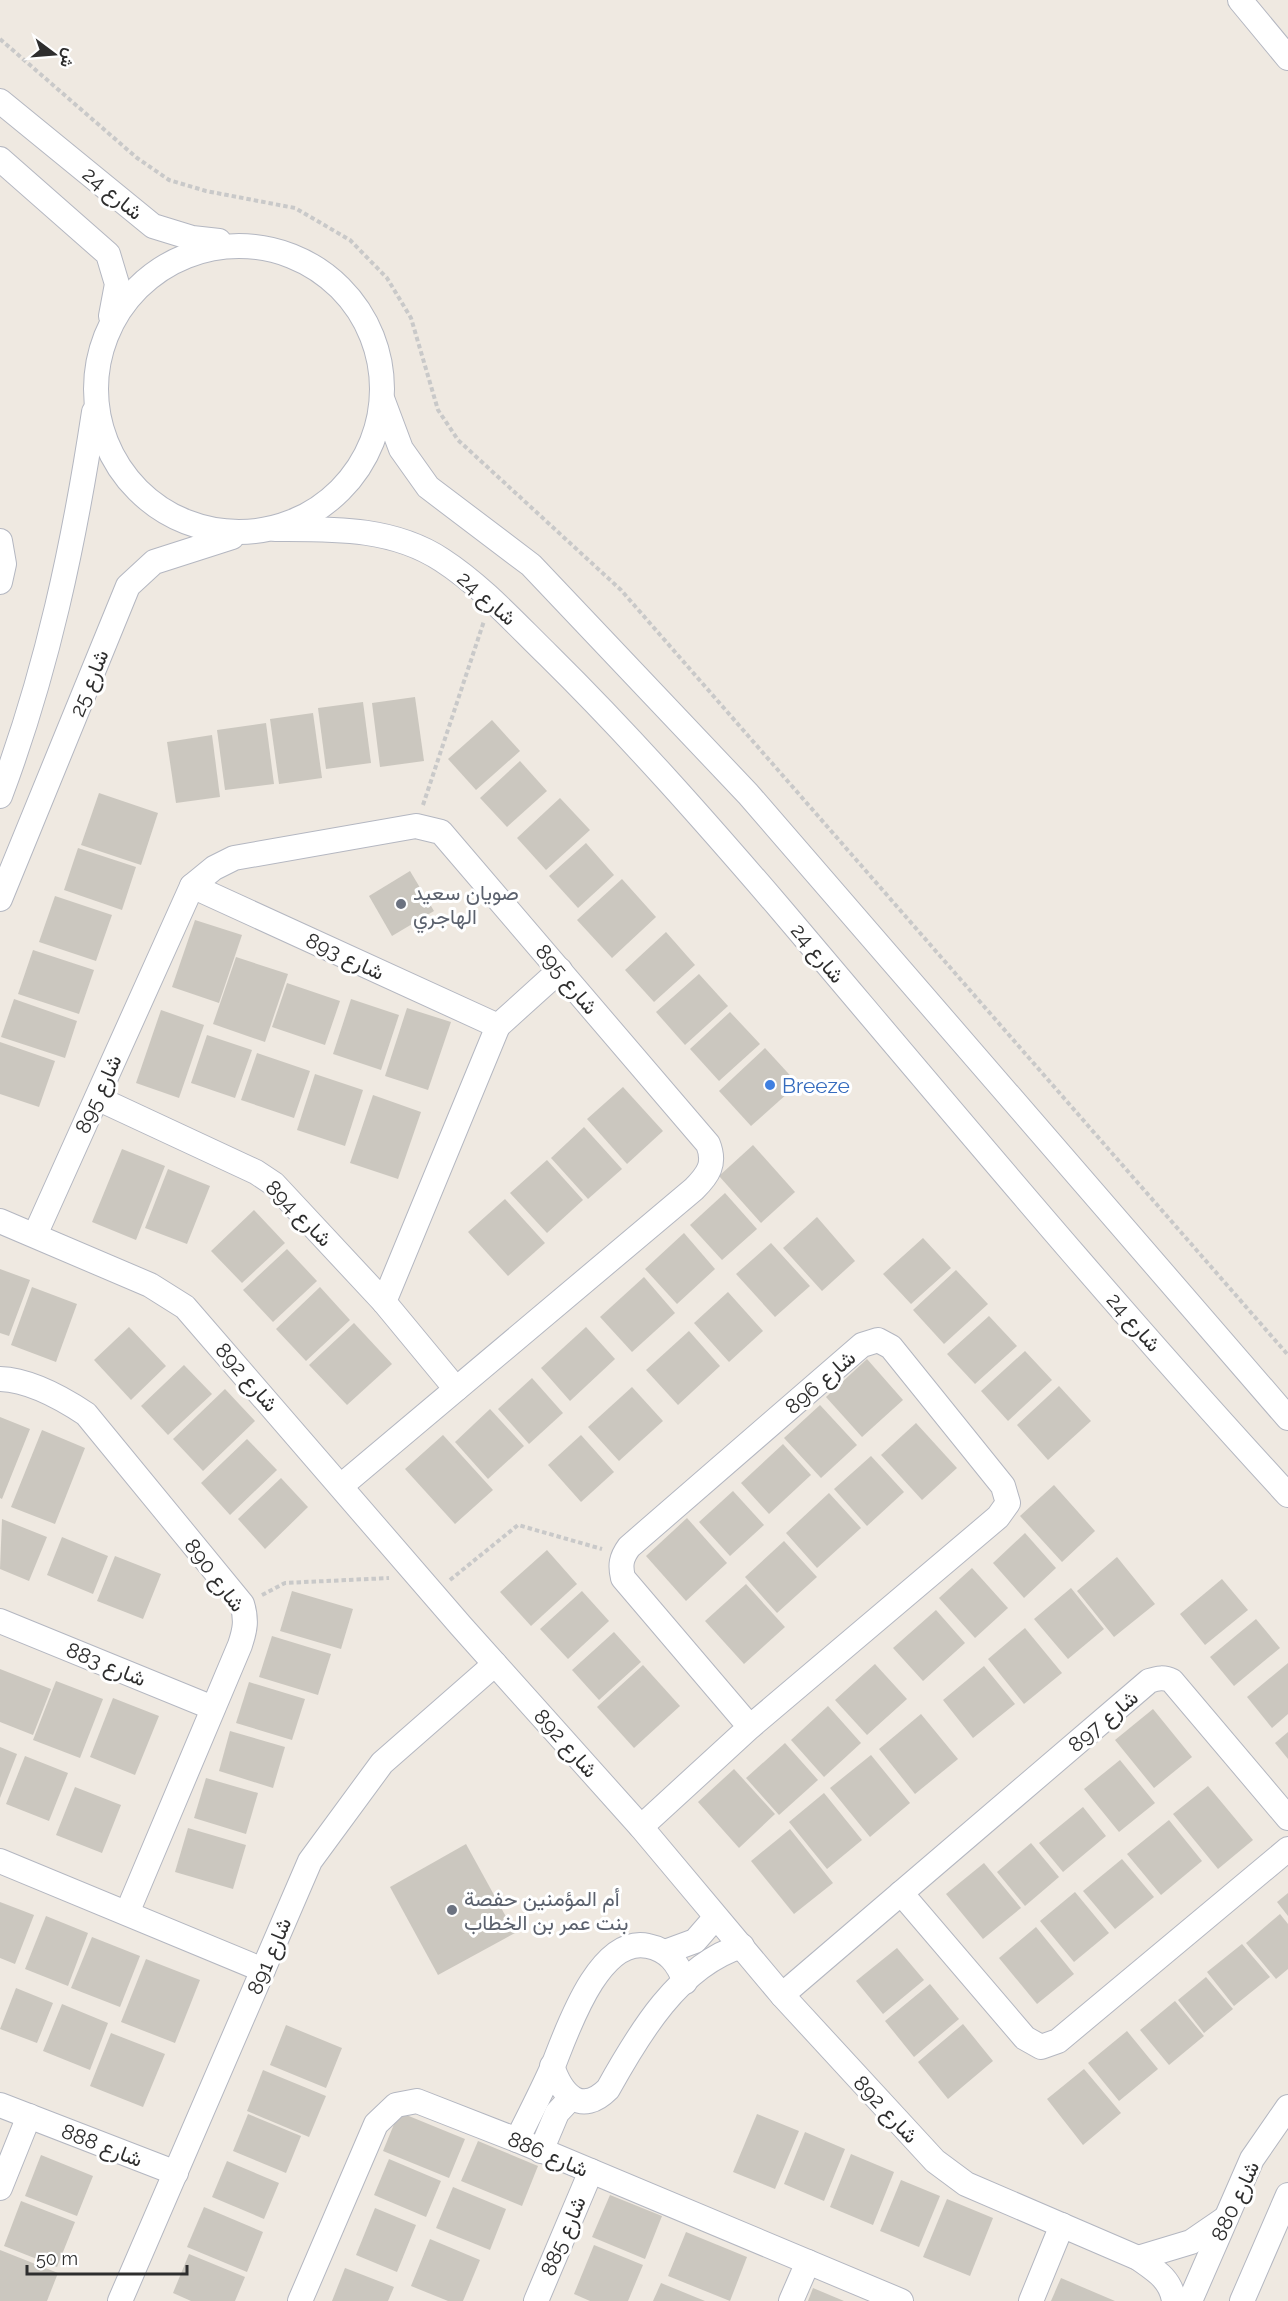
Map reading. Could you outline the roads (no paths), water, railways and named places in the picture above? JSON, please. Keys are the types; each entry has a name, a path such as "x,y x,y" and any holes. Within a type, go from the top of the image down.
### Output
{"street":[{"path":"1240,0 1288,58"},
{"name":"شارع 24","path":"0,101 153,226 192,238 245,244"},
{"path":"0,159 108,254 117,284 110,325 97,362 95,401 79,512 59,607 9,751 0,796"},
{"path":"110,325 133,291 165,264 204,249 245,244 291,254 331,277 362,312 379,355 383,401 401,449 428,487 531,565 748,794 1288,1418"},
{"path":"95,401 106,444 111,453 128,481 160,510 199,528 243,534 275,529 315,512 349,482 372,445 383,401"},
{"name":"شارع 24","path":"275,529 348,529 392,537 441,558 492,599 614,720 720,839 1093,1276 1288,1495"},
{"name":"شارع 25","path":"0,900 128,586 154,562 185,549 243,534"},
{"path":"0,541 4,564 0,582"},
{"name":"شارع 895","path":"35,1235 192,886 214,868 234,858 416,826 441,832 708,1144 712,1164 707,1176 694,1190 341,1486"},
{"name":"شارع 893","path":"192,886 498,1026"},
{"path":"384,1302 498,1026 560,970"},
{"name":"شارع 894","path":"97,1098 256,1172 274,1184 384,1302 456,1389"},
{"name":"شارع 892","path":"0,1221 150,1285 185,1307 495,1664 641,1827 715,1918 742,1946 782,1995 935,2162 966,2184 1138,2258 1163,2275 1173,2293 1174,2301"},
{"name":"شارع 896","path":"641,1827 750,1727 998,1517 1008,1503 1003,1486 891,1347 878,1340 871,1341 844,1361 629,1547 623,1556 620,1566 623,1578 750,1727"},
{"name":"شارع 890","path":"0,1379 24,1383 68,1402 86,1414 242,1605 246,1628 127,1913"},
{"name":"شارع 883","path":"0,1621 213,1708"},
{"name":"شارع 891","path":"120,2301 310,1862 344,1812 382,1763 495,1664"},
{"name":"شارع 897","path":"782,1995 1149,1682 1157,1678 1172,1681 1288,1818"},
{"path":"901,1893 1025,2038 1041,2047 1058,2041 1288,1849"},
{"path":"0,1861 263,1970"},
{"path":"666,1952 695,1941 715,1918"},
{"path":"517,2140 577,2008 597,1973 613,1956 630,1945 641,1944 666,1952 674,1960 685,1982"},
{"path":"552,2066 562,2091 571,2098 588,2101 599,2098 609,2089 650,2017 685,1982 722,1954 742,1946"},
{"path":"541,2151 557,2112 571,2098"},
{"name":"شارع 886","path":"300,2301 376,2124 396,2105 417,2101 517,2140 901,2301"},
{"name":"شارع 888","path":"0,2104 176,2173"},
{"name":"شارع 880","path":"1190,2301 1252,2159 1288,2107"},
{"path":"0,2188 29,2116"},
{"name":"شارع 885","path":"536,2301 591,2171"},
{"path":"1242,2301 1288,2195"},
{"path":"1138,2258 1191,2242 1226,2218"},
{"path":"1031,2301 1062,2225"},
{"path":"791,2301 808,2262"}],"place":[{"name":"صويان سعيد الهاجري","path":"401,904"},
{"name":"Breeze","path":"770,1085"},
{"name":"أم المؤمنين حفصة بنت عمر بن الخطاب","path":"452,1910"}]}
